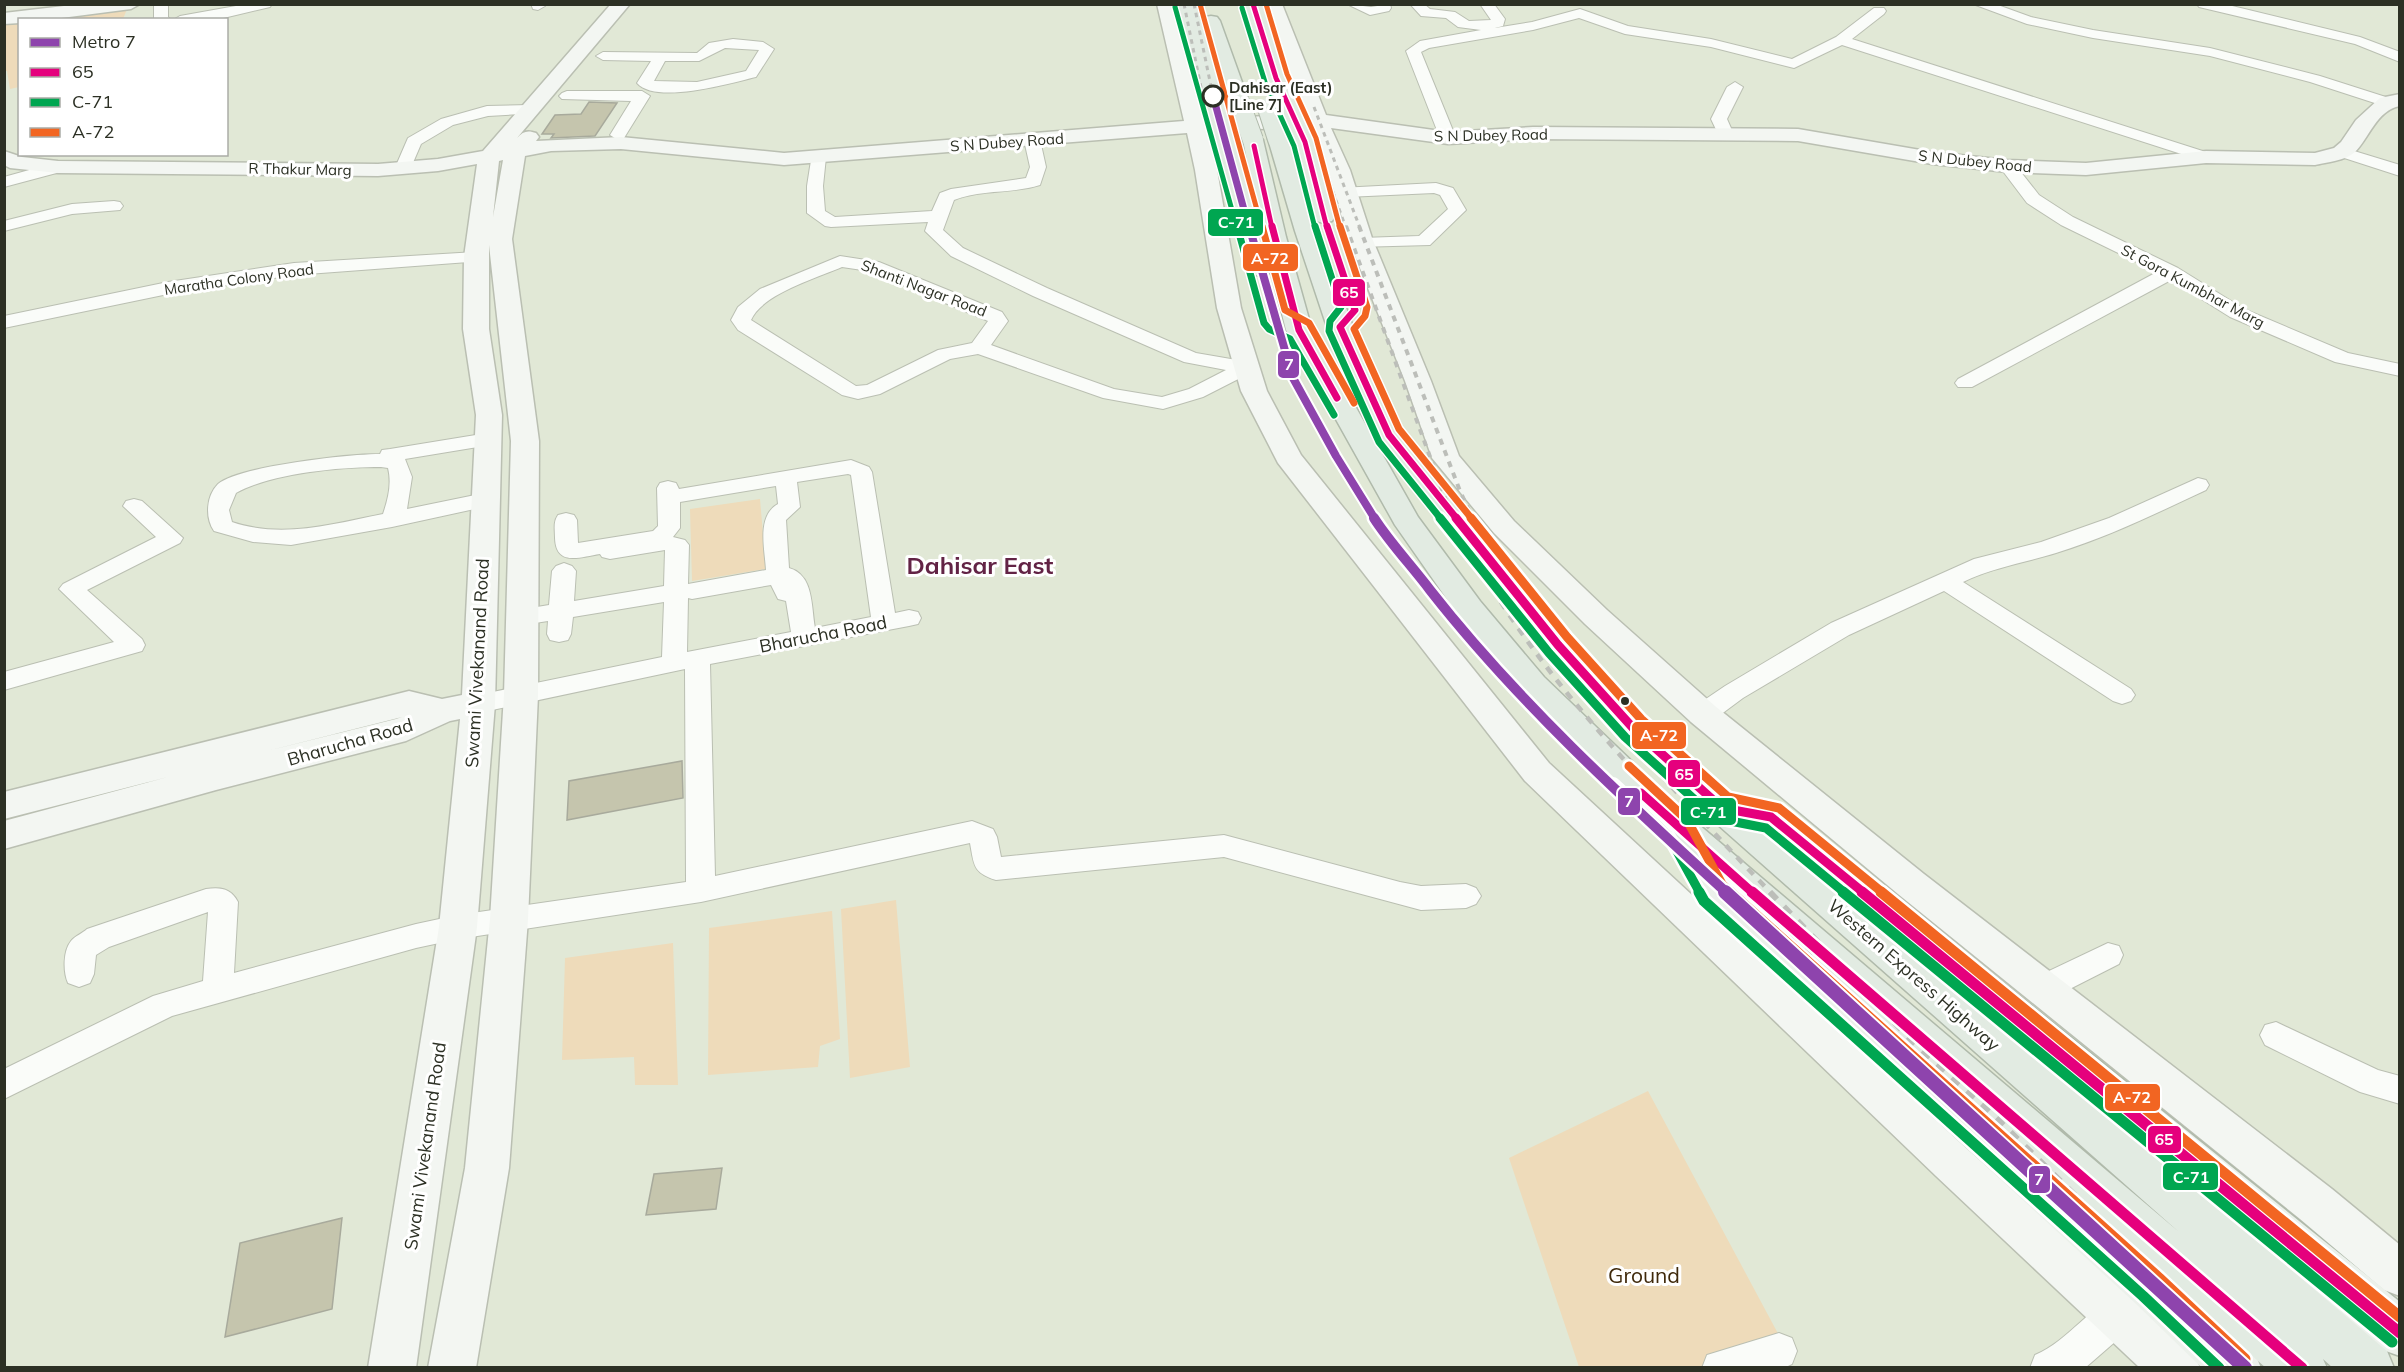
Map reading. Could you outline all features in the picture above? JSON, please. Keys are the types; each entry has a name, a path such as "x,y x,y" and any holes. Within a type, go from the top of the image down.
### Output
{"highway":[{"path":"1187,4 1207,125 1275,319 1299,330"},
{"path":"1206,4 1253,140 1274,237 1299,330 1405,519 1469,608 1532,685 1606,760 1678,828 2303,1368"},
{"name":"Western Express Highway","path":"1231,4 1268,108 1306,231 1340,327 1389,435 1558,645 1633,728 1722,808 2370,1368"},
{"path":"1252,4 1276,78 1307,121 1305,142 1326,224 1355,310 1340,327"}],"main road":[{"path":"1722,808 1771,817 2400,1333"},
{"path":"1678,828 1712,892 2151,1287 2236,1368"}],"street":[{"path":"4,17 95,4"},
{"path":"4,17 131,4"},
{"path":"195,18 232,13 265,4"},
{"path":"502,154 567,96 600,49 621,4"},
{"path":"452,1368 487,1168 509,919 521,695 525,441 500,239 502,154 530,110 600,49 645,4"},
{"path":"1166,4 1207,125 1206,170 1230,308 1254,391 1288,457 1537,772 1951,1162 2176,1368"},
{"path":"1273,4 1307,121 1346,192 1362,243 1418,381 1446,458 1504,527 1596,617 1703,714 1911,884 2043,988 2391,1256"},
{"path":"1354,4 1370,11 1384,8 1383,5 1406,5 1426,13 1448,14 1471,26 1498,23 1498,19 1487,4"},
{"path":"1566,4 1580,13 1625,30 1703,41 1789,64 1799,63 1841,40 1879,11"},
{"path":"1980,4 2027,20 2093,34 2210,52 2394,101"},
{"path":"2204,4 2360,41 2400,58"},
{"path":"1448,138 1413,51 1425,44 1533,26 1580,13"},
{"path":"1841,40 2206,157"},
{"path":"600,49 661,56 703,56 713,47 724,43 760,44 767,49 751,74 697,87 656,87 645,83 661,56"},
{"path":"1726,135 1719,119 1736,87"},
{"path":"567,96 642,96 618,135"},
{"path":"2341,152 2349,146 2363,124 2394,101"},
{"path":"403,168 414,141 447,122 487,111 530,110"},
{"name":"S N Dubey Road","path":"502,154 552,145 621,143 784,159 1207,125 1307,121 1448,138 1533,133 1798,135 1932,158 2007,166 2086,169 2206,157 2315,159 2341,152"},
{"path":"1032,140 1038,167 1034,181 1018,187 993,186 961,189 946,197 934,231 957,252 1040,292 1191,357 1247,367"},
{"path":"2341,152 2400,171"},
{"name":"R Thakur Marg","path":"4,157 18,164 58,167 378,170 502,154"},
{"name":"Swami Vivekanand Road","path":"392,1368 458,927 460,707 485,503 489,415 476,328 476,256 502,154"},
{"path":"818,157 815,186 816,213 831,222 939,216"},
{"name":"St Gora Kumbhar Marg","path":"2007,166 2033,199 2067,221 2171,272 2237,313 2342,358 2400,370"},
{"path":"4,182 58,167"},
{"path":"1346,192 1436,188 1447,192 1457,210 1424,241 1362,243"},
{"path":"4,226 72,209 114,206"},
{"name":"Maratha Colony Road","path":"4,322 168,288 294,269 476,256"},
{"name":"Shanti Nagar Road","path":"979,348 994,330 998,321 995,316 873,266 854,262 840,261 767,292 745,311 741,320 745,326 764,338 849,391 858,393 873,390 945,354 979,348 1110,394 1163,403 1196,393 1247,367"},
{"path":"1965,383 2171,272"},
{"path":"390,455 488,439"},
{"path":"392,520 401,491 401,470 397,464 376,459 347,462 241,482 226,489 218,510 222,526 242,532 287,538 392,520 426,513 434,508 485,503"},
{"path":"566,520 567,549 571,551 660,537 669,528 668,492 786,478 852,467 861,472 884,622"},
{"path":"786,478 789,507 780,512 775,520 778,572 791,576 795,580 804,638"},
{"path":"1703,714 1734,692 1839,629 1982,564 2048,548 2117,523 2198,485"},
{"path":"4,681 133,645 71,589 172,538 134,506"},
{"path":"610,552 663,542 677,544 684,591 685,660 700,891"},
{"path":"560,622 564,571"},
{"path":"522,617 560,622 684,591 779,578 787,594 798,597"},
{"path":"1945,581 2122,695"},
{"name":"Bharucha Road","path":"4,835 216,777 406,729 460,707 685,660 909,618"},
{"path":"4,806 409,703 460,707"},
{"path":"4,1085 164,1005 458,927 700,891 972,832 978,832 983,837 988,864 996,868 1224,846 1400,894 1421,898 1466,896"},
{"path":"79,974 82,949 98,938 206,901 218,899 223,902 223,911 218,990"},
{"path":"2043,988 2108,955"},
{"path":"2276,1035 2370,1082 2400,1090"},
{"path":"2048,1368 2064,1361 2151,1287"},
{"path":"1720,1368 1779,1351"}],"green space":[{"path":"127,9 123,18 53,18"},
{"path":"18,23 18,87 10,89 7,71 5,71 4,25"},
{"path":"760,499 766,569 692,581 690,509"},
{"path":"896,900 910,1067 850,1078 841,909"},
{"path":"832,911 840,1039 820,1046 818,1067 708,1075 709,928"},
{"path":"673,943 678,1085 635,1085 634,1057 562,1060 565,958"},
{"name":"Ground","path":"1648,1091 1782,1341 1701,1367 1579,1367 1509,1158"}],"building":[{"path":"589,102 617,103 595,136 551,138 554,134 542,134 555,115 581,114"},
{"path":"682,761 683,798 567,820 569,781"},
{"path":"722,1168 716,1209 646,1215 654,1174"},
{"path":"342,1218 332,1309 225,1337 240,1243"}],"railway":[{"path":"1184,4 1203,97"},
{"path":"1194,4 1213,96"},
{"path":"1302,107 1346,228"},
{"path":"1314,107 1360,228"},
{"path":"1346,226 1445,498 1455,519"},
{"path":"1359,226 1460,491 1473,519"},
{"path":"1454,518 1482,571 1549,670 1626,762 1750,893"},
{"path":"1472,518 1484,543 1512,589 1559,655 1659,772 1771,893"},
{"path":"1748,892 1904,1055"},
{"path":"1770,892 1917,1046 1984,1106 2251,1368"}],"metro line":[{"name":"7","path":"1213,96 1275,322 1293,378 1336,456 1379,525 1467,637 1522,697 1661,833 2245,1368"}],"transit line":[{"name":"A-72","path":"1200,4 1285,310 1309,323 1354,403"},
{"name":"65","path":"1253,4 1276,78 1305,142 1326,224 1355,310 1340,327 1389,435 1558,645 1633,728 1722,808 1771,817 2400,1333"},
{"name":"A-72","path":"1266,4 1287,74 1316,138 1338,221 1367,307 1365,316 1354,329 1399,429 1567,637 1641,719 1728,797 1779,808 2400,1317"},
{"name":"C-71","path":"1175,7 1264,323 1269,329 1290,339 1334,415"},
{"name":"C-71","path":"1242,8 1265,82 1294,146 1315,228 1341,307 1330,321 1329,331 1379,442 1549,653 1625,737 1715,818 1766,828 2392,1342"},
{"name":"65","path":"1254,146 1274,237 1299,330 1337,398"},
{"name":"A-72","path":"1629,766 1687,820 1722,884 2159,1278 2245,1359"},
{"name":"C-71","path":"1613,784 1668,835 1704,901 2143,1296 2219,1368"},
{"name":"65","path":"1641,793 1678,828 2302,1368"}],"place":[{"name":"Dahisar (East) [Line 7]","path":"1213,96"}],"district":[{"name":"Dahisar East","path":"980,565"}]}
